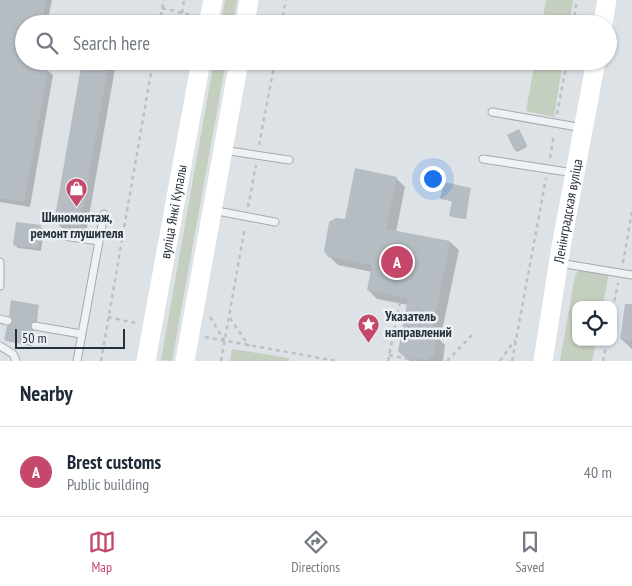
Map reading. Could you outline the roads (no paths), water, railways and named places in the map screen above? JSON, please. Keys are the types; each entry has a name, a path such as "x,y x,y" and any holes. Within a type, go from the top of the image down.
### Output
{"main road":[{"path":"246,15 249,0"},
{"path":"604,15 607,0"},
{"name":"вуліца Янкі Купалы","path":"146,361 200,70"},
{"path":"185,361 236,70"},
{"name":"Ленінградская вуліца","path":"543,361 574,174 594,70"}],"lane":[{"path":"492,112 583,128"},
{"path":"223,150 289,160"},
{"path":"483,159 574,174"},
{"path":"212,210 275,222"},
{"path":"77,361 104,214"},
{"path":"50,234 99,241"},
{"path":"0,262 0,286"},
{"path":"559,262 632,275"},
{"path":"35,326 81,334"},
{"path":"0,346 13,354 16,361"}],"place":[{"name":"Шиномонтаж, ремонт глушителя","path":"77,208"},
{"name":"Brest customs","path":"397,262"},
{"name":"Указатель направлений","path":"369,343"}]}
